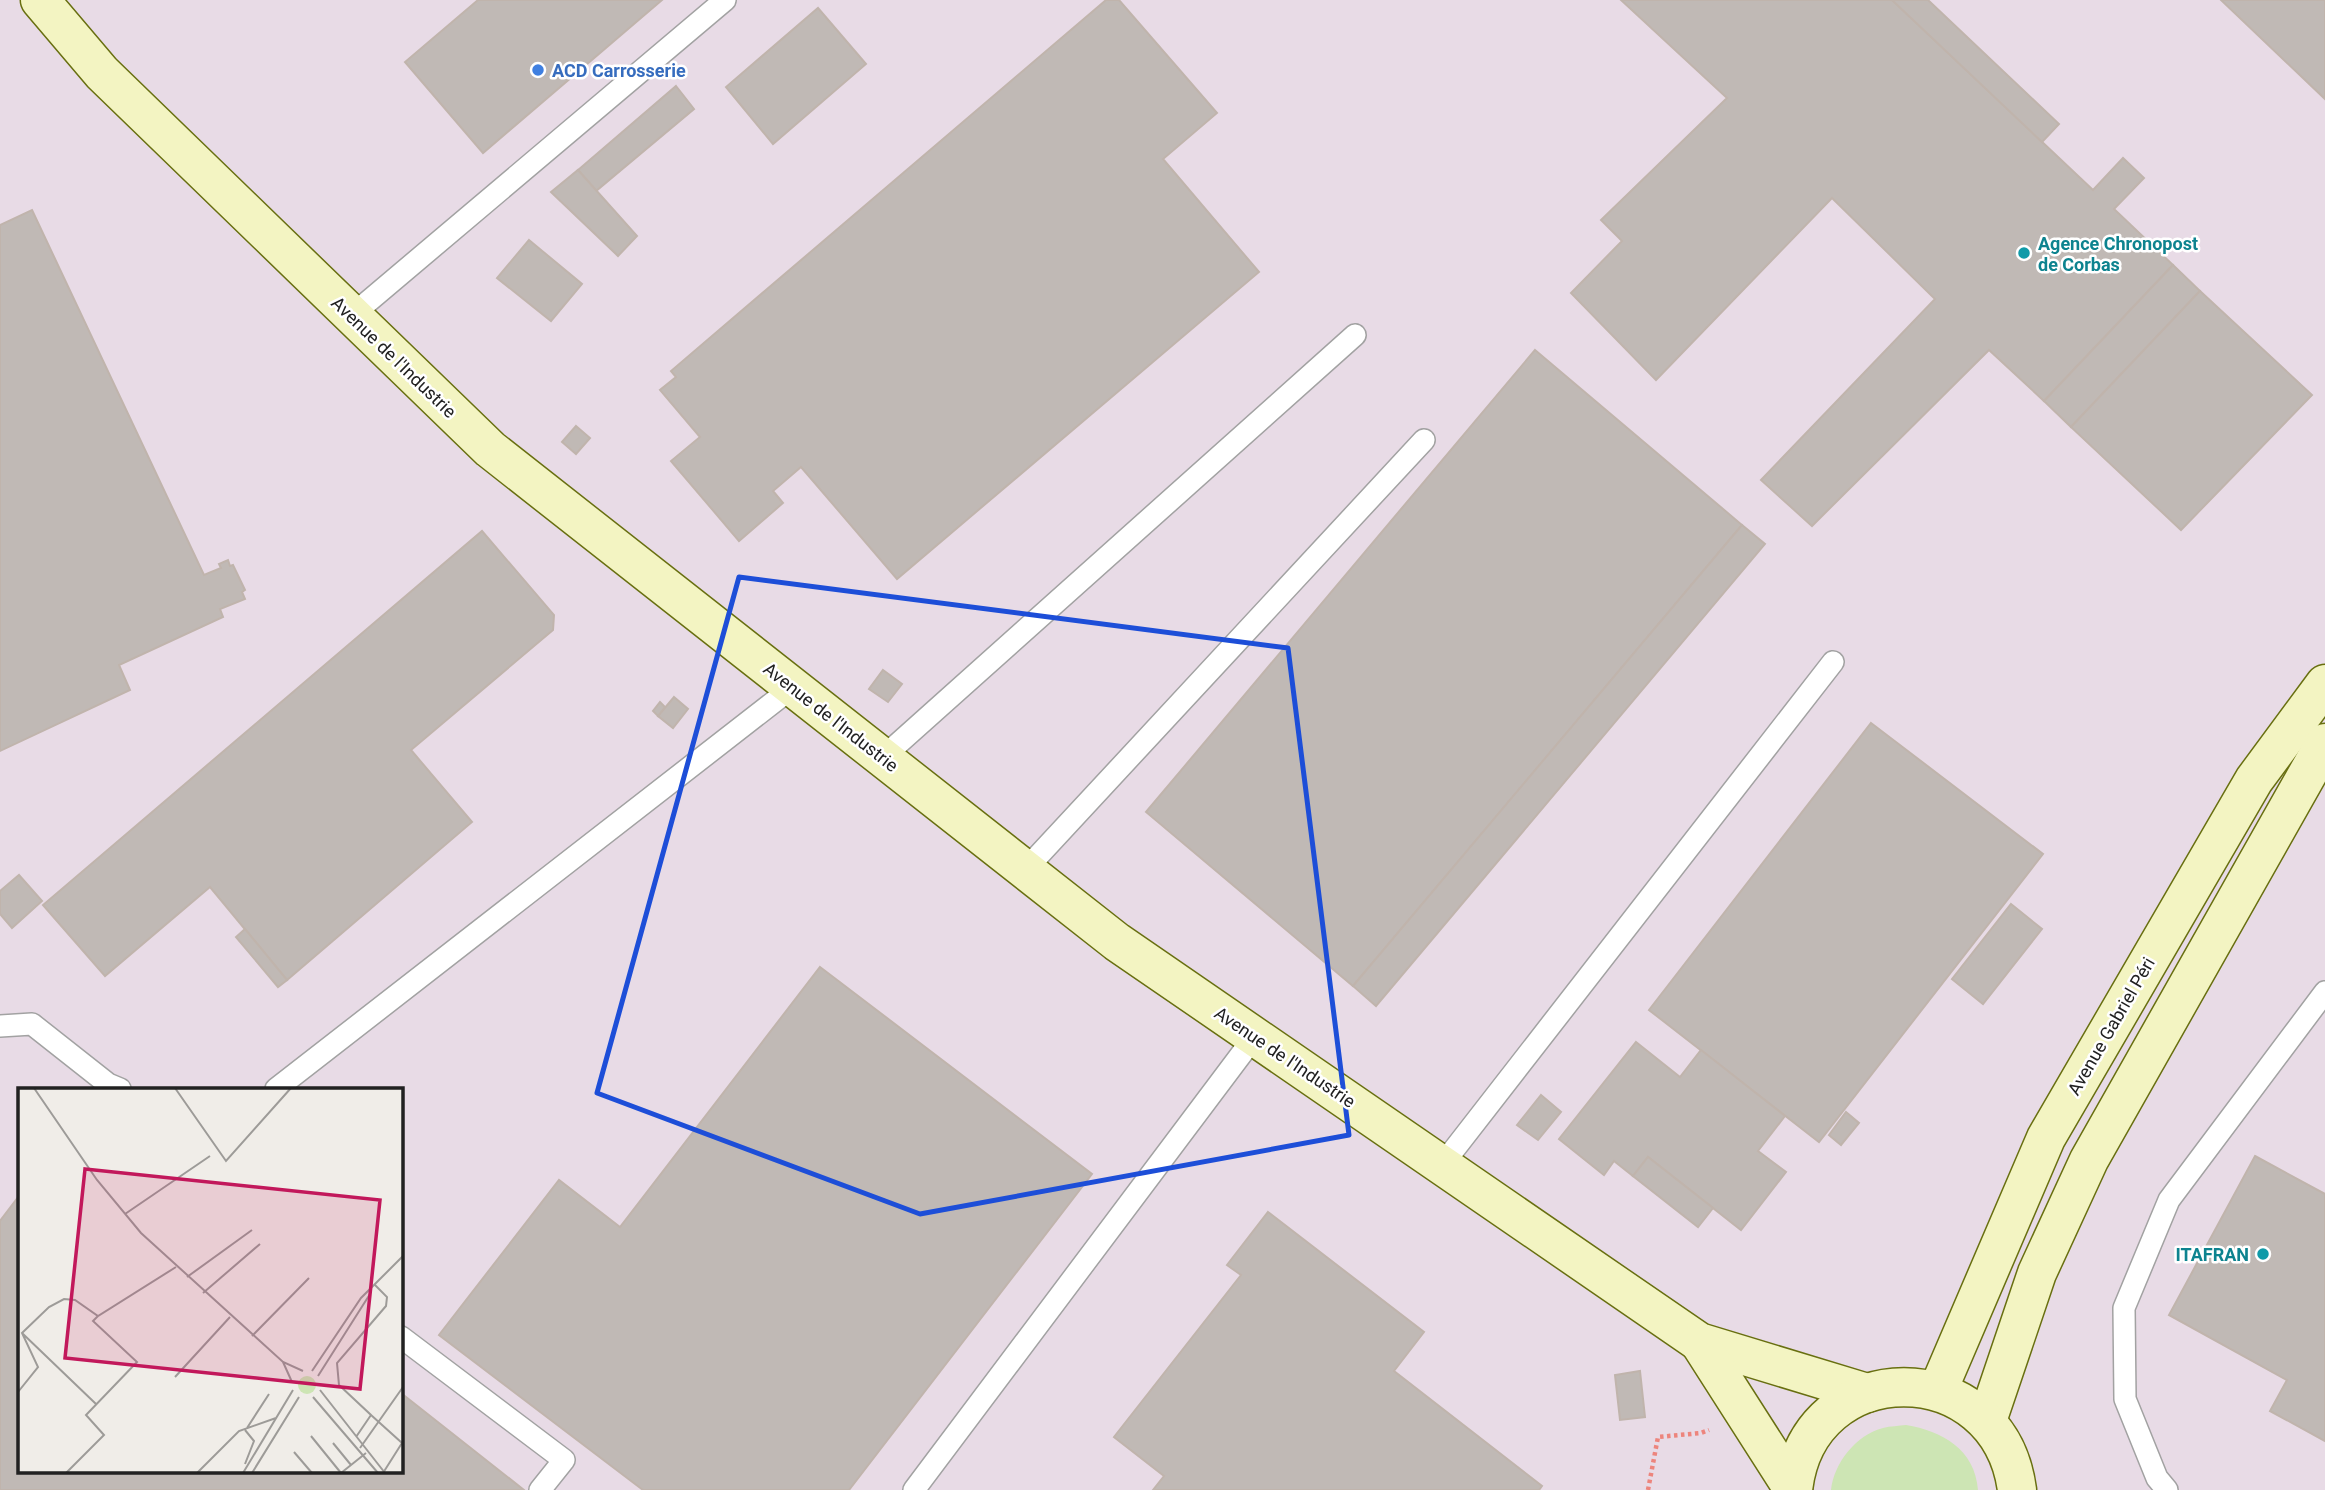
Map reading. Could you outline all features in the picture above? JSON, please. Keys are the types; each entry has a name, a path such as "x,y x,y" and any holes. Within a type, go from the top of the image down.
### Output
{"street":[{"name":"Avenue de l'Industrie","path":"40,0 102,73 490,449 1117,942 1699,1342 1867,1392"},
{"name":"Avenue Gabriel Péri","path":"1938,1391 2046,1138 2254,780 2325,684"},
{"path":"1987,1421 2037,1273 2089,1160 2325,743"},
{"name":"Avenue de l'Industrie","path":"1699,1342 1793,1490"},
{"path":"1793,1490 1802,1452 1816,1430 1834,1411 1867,1392 1903,1386 1938,1391 1961,1401 1987,1421 2010,1456 2017,1490"}],"lane":[{"path":"351,316 725,0"},
{"path":"882,758 1355,335"},
{"path":"1026,870 1424,440"},
{"path":"1443,1165 1833,662"},
{"path":"277,1088 793,688"},
{"path":"2167,1490 2157,1478 2124,1399 2123,1308 2169,1200 2325,992"},
{"path":"0,1026 32,1024 108,1084 118,1088"},
{"path":"914,1490 1255,1036"},
{"path":"402,1338 564,1460 540,1490"}],"path":[{"path":"1648,1490 1658,1437 1702,1433 1746,1415"}],"highlighted area":[{"path":"739,577 1288,648 1349,1135 920,1214 597,1093"}],"shaded area":[{"path":"0,0 2325,0 2325,1194 2255,1156 2287,1380 2270,1411 2325,1441 2325,1490 0,1490"}],"green space":[{"path":"1906,1425 1932,1432 1954,1444 1971,1463 1978,1490 1831,1490 1842,1460 1855,1444 1886,1427"}],"building":[{"path":"478,0 662,0 483,153 405,62"},
{"path":"1106,0 1119,0 1217,113 1163,159 1259,272 897,579 801,467 773,491 783,503 739,541 671,461 700,437 660,390 676,377 671,371"},
{"name":"Agence Chronopost de Corbas","path":"1621,0 1892,0 2093,190 2123,158 2144,178 2114,209 2173,265 2044,401 1989,350 1812,526 1761,480 1935,299 1832,198 1656,380 1571,293 1622,241 1601,220 1727,98"},
{"path":"1892,0 1928,0 2059,124 2042,142"},
{"path":"2221,0 2325,0 2325,99"},
{"path":"818,8 866,64 773,144 726,87"},
{"path":"676,86 694,109 596,191 578,170"},
{"path":"578,170 637,236 618,256 551,192"},
{"path":"32,210 204,575 221,568 219,564 228,560 245,590 242,592 245,599 220,609 223,617 119,665 130,690 0,751 0,225"},
{"path":"529,240 582,284 551,321 497,278"},
{"path":"2173,265 2200,291 2071,427 2044,401"},
{"path":"2200,291 2312,395 2181,530 2071,427"},
{"path":"1535,350 1742,525 1353,986 1146,812"},
{"path":"576,426 590,438 576,454 562,442"},
{"path":"1742,525 1765,544 1376,1006 1353,986"},
{"path":"482,531 554,615 553,630 411,750 472,822 287,980 210,887 105,976 43,905"},
{"path":"883,670 902,684 888,702 869,689"},
{"path":"674,697 688,709 673,728 658,716"},
{"path":"660,702 665,707 658,716 653,711"},
{"path":"1871,723 2043,854 1819,1142 1649,1010"},
{"path":"19,875 42,901 12,928 0,914 0,891"},
{"path":"2011,904 2042,929 1983,1004 1952,979"},
{"path":"245,929 287,980 278,987 236,937"},
{"path":"820,967 1092,1174 849,1490 643,1490 439,1335 559,1180 620,1227"},
{"path":"1636,1042 1680,1077 1701,1050 1785,1116 1758,1151 1786,1172 1741,1230 1648,1157 1633,1176 1614,1161 1604,1175 1559,1139"},
{"path":"1541,1095 1561,1112 1538,1140 1517,1125"},
{"path":"1846,1112 1859,1123 1841,1145 1829,1135"},
{"name":"ITAFRAN","path":"2255,1156 2325,1194 2325,1441 2270,1411 2287,1380 2169,1315"},
{"path":"1648,1157 1713,1208 1698,1227 1633,1176"},
{"path":"18,1197 18,1472 402,1472 402,1394 524,1490 0,1490 0,1221"},
{"path":"1268,1212 1424,1332 1394,1371 1542,1486 1539,1490 1153,1490 1164,1476 1114,1437 1241,1275 1227,1265"},
{"path":"1640,1371 1645,1417 1620,1420 1615,1375"}],"place":[{"name":"ACD Carrosserie","path":"538,70"},
{"name":"Agence Chronopost de Corbas","path":"2024,253"},
{"name":"ITAFRAN","path":"2263,1254"}]}
